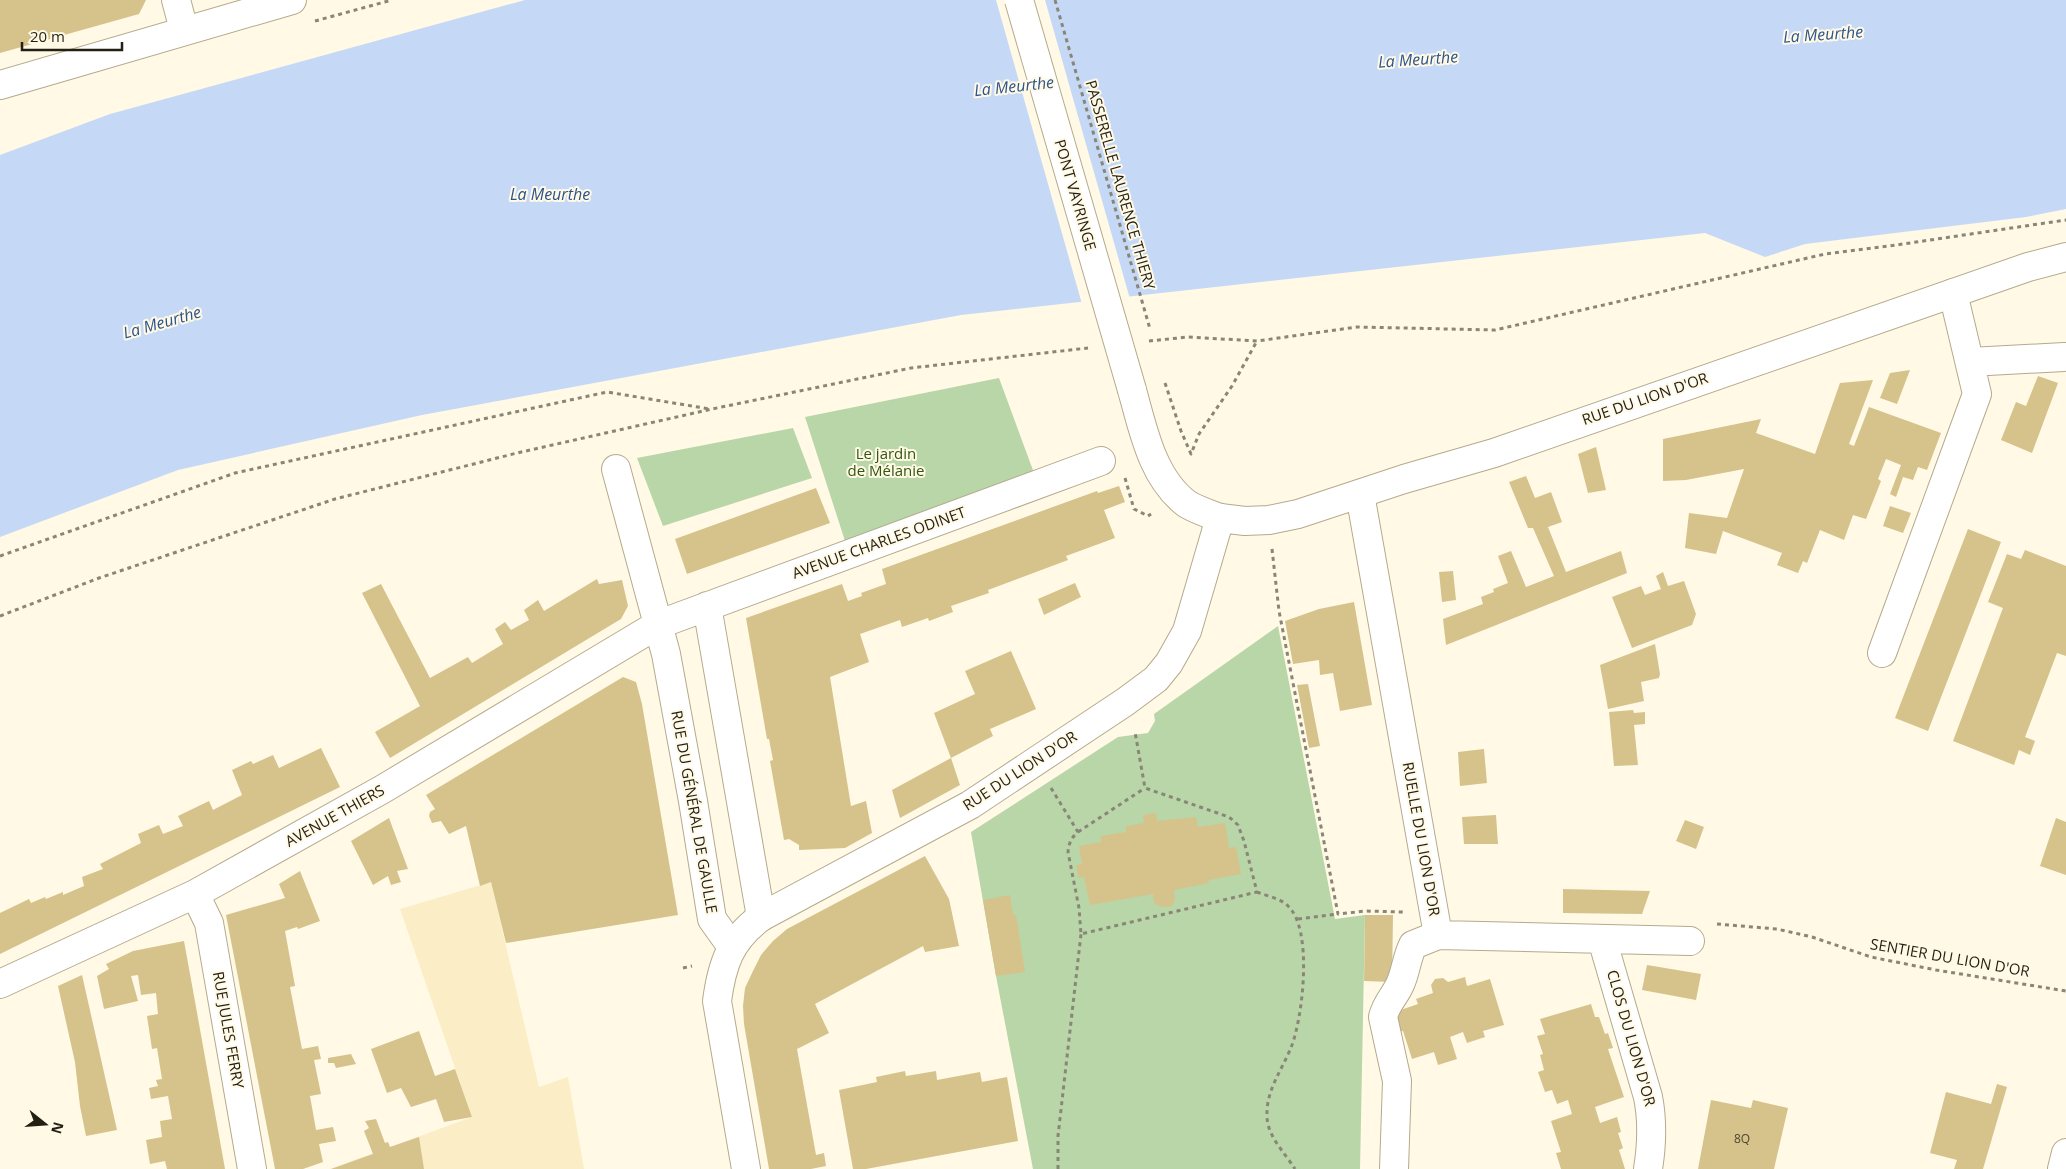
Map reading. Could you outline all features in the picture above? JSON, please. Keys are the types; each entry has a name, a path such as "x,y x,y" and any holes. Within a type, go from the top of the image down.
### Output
{"street":[{"path":"176,0 184,30"},
{"path":"0,85 292,0"},
{"name":"PONT VAYRINGE","path":"1019,0 1132,390"},
{"name":"RUE DU LION D'OR","path":"1132,390 1145,436 1162,475 1187,504 1220,518 1246,521 1269,520 1298,514 1404,479 1494,453 2028,267 2066,258"},
{"path":"1882,653 1977,394 1953,293"},
{"path":"1970,362 2064,357"},
{"name":"AVENUE CHARLES ODINET","path":"657,625 1100,461"},
{"name":"RUE DU GÉNÉRAL DE GAULLE","path":"616,469 666,654 712,919 732,947"},
{"name":"RUELLE DU LION D'OR","path":"1360,494 1436,924 1602,938 1690,940"},
{"name":"RUE DU LION D'OR","path":"732,947 752,924 761,917 970,805 1156,680 1169,663 1187,631 1220,518"},
{"path":"707,606 761,917"},
{"name":"AVENUE THIERS","path":"0,984 195,894 383,789 657,625"},
{"name":"RUE JULES FERRY","path":"195,894 209,923 252,1169"},
{"path":"1394,1169 1397,1080 1383,1017 1385,1007 1401,983 1406,959 1413,945 1436,924"},
{"name":"CLOS DU LION D'OR","path":"1602,938 1648,1097 1653,1132 1648,1169"},
{"path":"732,947 721,973 717,1001 746,1169"},
{"path":"2062,1169 2066,1153"}],"path":[{"name":"PASSERELLE LAURENCE THIERY","path":"1055,0 1155,347"},
{"path":"1140,342 1188,337 1258,340 1357,327 1495,330 1825,254 2066,220"},
{"path":"1163,375 1181,431 1191,454 1199,434 1232,386 1258,340"},
{"path":"0,616 99,578 335,499 517,453 712,409 911,368 1090,348"},
{"path":"0,556 235,473 607,392 712,409"},
{"path":"1269,520 1279,611 1338,914"},
{"path":"1125,702 1136,736 1145,788"},
{"path":"1033,763 1048,783 1078,832"},
{"path":"1058,1169 1058,1136 1081,934 1079,908 1068,844 1078,832 1145,788"},
{"path":"1145,788 1229,816 1238,825 1257,892"},
{"path":"1081,934 1257,892 1279,899 1288,906 1298,919 1302,935 1303,958 1300,1004 1292,1045 1273,1084 1267,1116 1269,1130 1295,1169"},
{"path":"1298,919 1366,911 1436,924"},
{"name":"SENTIER DU LION D'OR","path":"1690,940 1710,923 1778,929 1812,937 1871,957 1936,970 2066,991"}],"shaded area":[{"path":"491,882 539,1087 568,1077 584,1169 330,1169 472,1117 400,909"}],"green space":[{"name":"Le jardin de Mélanie","path":"999,378 1034,473 845,541 805,417"},
{"path":"793,428 812,478 663,526 637,458"},
{"path":"1278,626 1335,919 1365,915 1360,1169 1033,1169 971,832 1118,737 1148,733 1155,721 1154,714"}],"water":[{"name":"La Meurthe","path":"525,0 2066,0 2066,209 2026,217 1805,244 1765,257 1705,233 961,315 422,415 178,470 0,537 0,155 110,114"}],"pier":[{"path":"996,0 1045,0 1130,299 1082,304"}],"building":[{"path":"0,0 146,0 139,14 0,53"},
{"path":"1910,370 1897,404 1880,398 1890,373"},
{"path":"2038,376 2058,383 2032,453 2001,440 2016,402 2026,406"},
{"path":"1873,380 1849,444 1854,446 1869,407 1941,433 1927,470 1918,467 1913,480 1903,477 1896,497 1890,494 1901,465 1886,459 1878,479 1881,481 1866,519 1853,515 1844,540 1820,530 1807,563 1803,561 1798,573 1777,565 1782,553 1723,531 1716,554 1685,548 1689,513 1727,518 1744,469 1686,480 1663,481 1663,439 1761,419 1756,433 1815,454 1840,383"},
{"path":"1596,447 1606,490 1588,493 1578,454"},
{"path":"1526,476 1535,498 1551,492 1562,522 1548,527 1566,572 1621,551 1627,573 1446,645 1443,619 1483,604 1481,597 1494,592 1493,589 1508,583 1498,556 1511,551 1526,587 1554,576 1533,528 1528,528 1509,482"},
{"path":"1119,486 1125,502 1104,510 1115,538 1066,556 1068,560 988,590 989,593 951,606 953,612 929,621 928,618 902,627 900,620 860,634 869,662 830,677 851,806 866,801 872,833 845,848 799,850 799,845 789,839 784,840 770,761 773,760 769,739 767,739 746,618 842,584 848,601 862,596 861,593 886,584 882,569 1097,491 1098,493"},
{"path":"816,488 830,523 687,574 675,539"},
{"path":"1890,506 1911,513 1903,533 1883,526"},
{"path":"1968,529 2001,542 1928,731 1895,718"},
{"path":"2025,550 2066,566 2066,656 2057,653 2025,737 2035,741 2030,755 2019,750 2014,765 1953,741 2003,608 1988,602 2007,554 2021,559"},
{"path":"1453,571 1456,600 1442,602 1439,572"},
{"path":"1663,572 1668,586 1684,581 1696,614 1692,625 1632,648 1612,597 1641,586 1645,595 1661,589 1656,576"},
{"path":"597,579 599,584 622,580 628,606 621,619 390,758 375,732 420,706 362,593 381,584 430,678 468,657 472,663 503,644 495,629 505,622 511,630 529,620 524,610 538,600 544,611"},
{"path":"1075,583 1081,597 1044,615 1038,599"},
{"path":"1354,602 1372,705 1340,711 1333,673 1320,675 1319,660 1293,664 1285,621 1319,609"},
{"path":"1655,644 1660,674 1659,678 1641,682 1644,701 1608,709 1600,665"},
{"path":"1011,651 1036,709 990,729 993,736 951,758 934,713 975,694 965,671"},
{"path":"623,677 636,682 642,704 678,915 506,943 491,882 480,886 466,826 449,834 441,821 432,823 429,816 430,812 435,809 426,795"},
{"path":"1308,684 1320,746 1309,748 1297,685"},
{"path":"1633,710 1634,713 1645,712 1645,724 1634,725 1638,765 1614,766 1609,712"},
{"path":"321,748 340,787 0,954 0,913 29,899 31,903 63,892 63,895 84,886 82,877 103,869 100,864 141,843 138,834 159,825 163,834 183,826 178,816 209,801 213,810 242,795 232,770 251,761 253,764 273,755 279,768"},
{"path":"1484,749 1487,783 1460,786 1458,752"},
{"path":"951,758 960,785 900,818 892,790"},
{"path":"1156,813 1157,821 1196,817 1198,827 1225,823 1229,848 1236,847 1241,874 1208,880 1209,883 1174,890 1175,899 1172,906 1161,907 1154,903 1153,894 1090,905 1084,877 1079,878 1076,865 1082,864 1079,846 1101,842 1101,836 1126,832 1126,826 1144,823 1143,815"},
{"path":"1496,815 1498,844 1464,844 1462,817"},
{"path":"389,818 408,869 397,871 401,882 391,885 388,876 373,885 351,841"},
{"path":"2056,818 2066,822 2066,875 2040,866"},
{"path":"1685,820 1704,827 1696,849 1676,841"},
{"path":"925,856 949,899 959,946 925,952 923,946 815,1004 829,1033 797,1049 816,1155 824,1153 826,1166 811,1169 769,1169 744,1024 745,988 753,971 761,955 787,929"},
{"path":"300,871 320,921 298,929 297,927 285,931 295,986 290,987 302,1049 318,1046 321,1059 314,1060 321,1094 310,1096 316,1130 333,1127 336,1141 319,1144 323,1162 303,1169 275,1169 226,915 285,898 279,884"},
{"path":"1563,889 1650,891 1642,914 1563,913"},
{"path":"1010,895 1013,915 1016,915 1025,972 996,976 983,900"},
{"path":"1365,915 1393,915 1392,982 1364,981"},
{"path":"184,941 225,1169 167,1169 165,1161 150,1164 146,1140 162,1137 160,1121 172,1119 168,1096 151,1099 149,1088 158,1086 156,1080 162,1079 157,1048 152,1049 147,1016 158,1014 156,993 141,995 138,975 131,976 138,1001 104,1009 97,976 109,969 106,964 133,951"},
{"path":"1647,965 1701,974 1696,1000 1642,990"},
{"path":"82,975 117,1130 86,1136 80,1106 75,1062 58,986"},
{"path":"1465,977 1467,986 1490,979 1504,1025 1483,1031 1485,1037 1467,1043 1463,1032 1450,1037 1457,1059 1438,1065 1434,1052 1412,1059 1403,1031 1398,1032 1392,1013 1418,1004 1416,999 1433,993 1431,985 1435,979 1443,978 1448,982"},
{"path":"1591,1004 1595,1017 1599,1017 1605,1034 1608,1033 1613,1048 1608,1049 1624,1097 1595,1107 1600,1123 1617,1117 1621,1132 1618,1133 1623,1148 1619,1150 1625,1169 1561,1169 1556,1153 1561,1152 1551,1121 1572,1114 1568,1100 1557,1104 1552,1090 1545,1092 1538,1072 1544,1070 1540,1055 1543,1054 1537,1036 1545,1034 1540,1019"},
{"path":"419,1031 435,1076 455,1069 472,1117 444,1122 436,1099 411,1107 401,1088 387,1093 371,1049"},
{"path":"351,1054 356,1064 336,1068 334,1063 328,1063 328,1058"},
{"path":"905,1071 906,1076 936,1071 937,1080 980,1072 982,1082 1007,1077 1018,1141 866,1169 853,1169 839,1090 877,1082 876,1077"},
{"path":"1997,1084 2007,1087 1983,1169 1954,1169 1957,1160 1930,1153 1946,1092 1991,1104"},
{"path":"1711,1100 1751,1108 1753,1100 1788,1108 1774,1169 1698,1169"},
{"path":"376,1119 385,1143 388,1142 390,1147 419,1137 424,1169 331,1169 373,1154 364,1131 369,1128 365,1121"}]}
